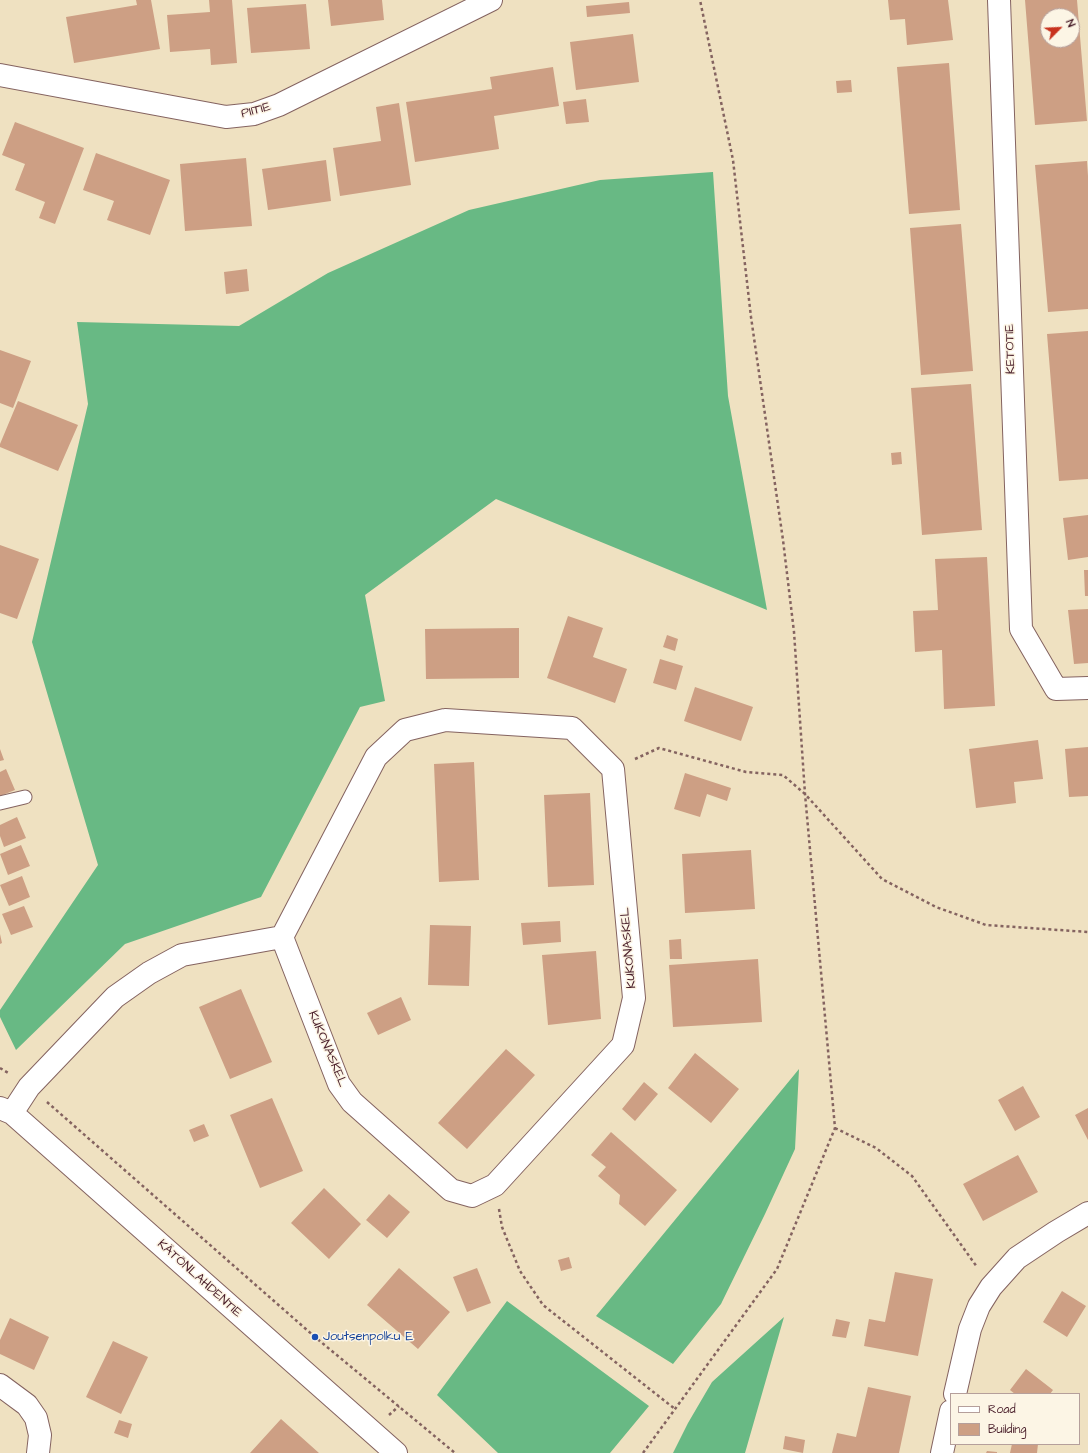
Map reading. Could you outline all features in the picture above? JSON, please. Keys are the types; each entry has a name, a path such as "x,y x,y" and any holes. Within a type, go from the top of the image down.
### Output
{"street":[{"name":"PIITIE","path":"0,75 226,117 254,114 279,105 491,0"},
{"name":"KETOTIE","path":"999,0 1021,629 1056,689 1088,688"},
{"path":"6,1110 115,997 149,973 182,955 282,937 376,757 405,730 444,720 572,728 612,769"},
{"name":"KUKONASKEL","path":"282,937 339,1084 352,1102 451,1190 472,1196 495,1185 623,1045 634,998 612,769"},
{"name":"KÄTÖNLAHDENTIE","path":"6,1110 396,1453"},
{"path":"954,1393 970,1329 979,1306 991,1287 1017,1258 1088,1213"},
{"path":"0,1385 27,1405 36,1418 40,1435 38,1453"},
{"path":"942,1453 950,1416"}],"lane":[{"path":"0,803 25,797"}],"path":[{"path":"643,1453 777,1269 835,1128 805,794 794,632 783,540 751,317 734,160 700,0"},
{"path":"612,769 659,748 746,772 783,775 805,794 882,879 936,907 986,925 1088,932"},
{"path":"0,1068 29,1087 312,1334 455,1453"},
{"path":"835,1128 876,1148 912,1176 991,1287"},
{"path":"495,1185 502,1227 520,1271 543,1305 675,1408"}],"green space":[{"path":"713,172 728,396 767,610 496,499 365,595 385,701 360,707 261,897 125,944 16,1050 0,1017 0,1010 98,865 32,642 88,404 77,322 239,326 328,273 469,210 600,180"},
{"path":"799,1069 795,1149 721,1304 673,1364 596,1316"},
{"path":"507,1301 649,1406 610,1453 498,1453 437,1395"},
{"path":"784,1317 745,1453 673,1453 688,1423 712,1382"}],"building":[{"path":"136,0 151,0 160,49 74,63 66,17 137,5"},
{"path":"209,0 232,0 237,63 211,65 210,49 170,52 167,15 210,12"},
{"path":"328,0 382,0 384,20 331,26"},
{"path":"888,0 948,0 953,40 907,45 905,19 890,20"},
{"path":"1025,0 1077,0 1078,8 1040,8 1040,48 1080,48 1080,36 1087,121 1035,125"},
{"path":"629,2 630,13 587,17 586,6"},
{"path":"306,4 310,49 251,53 247,8"},
{"path":"633,34 639,82 576,90 570,42"},
{"path":"949,63 960,210 909,214 897,67"},
{"path":"553,67 559,106 494,116 499,149 415,162 406,102 492,89 490,77"},
{"path":"851,80 852,92 837,93 836,81"},
{"path":"586,99 589,122 566,124 563,102"},
{"path":"399,103 411,185 340,196 333,148 381,141 376,107"},
{"path":"15,122 84,148 55,224 39,218 45,202 15,190 25,164 2,155"},
{"path":"96,153 170,180 150,235 107,220 114,201 83,190"},
{"path":"246,158 252,226 185,231 180,164"},
{"path":"326,160 331,201 268,210 262,169"},
{"path":"1087,161 1088,309 1048,312 1035,165"},
{"path":"961,224 973,371 921,375 910,228"},
{"path":"247,269 249,291 226,294 224,272"},
{"path":"1088,331 1088,479 1059,481 1047,334"},
{"path":"0,350 31,361 13,408 0,403"},
{"path":"971,384 982,530 922,535 911,388"},
{"path":"18,401 78,425 58,471 0,447"},
{"path":"901,452 902,464 892,465 891,453"},
{"path":"1088,515 1088,557 1068,560 1063,518"},
{"path":"0,545 39,559 17,619 0,613"},
{"path":"987,557 995,706 944,709 942,650 915,652 913,611 938,610 935,559"},
{"path":"1084,570 1088,570 1088,596 1085,596"},
{"path":"1088,609 1088,663 1074,664 1068,610"},
{"path":"568,616 603,628 593,657 627,669 615,703 547,678"},
{"path":"519,628 519,678 426,679 425,629"},
{"path":"667,635 678,639 675,651 663,647"},
{"path":"660,659 683,666 676,690 653,683"},
{"path":"695,687 753,707 741,741 684,721"},
{"path":"1038,740 1043,779 1014,782 1016,803 976,808 969,749"},
{"path":"1088,747 1088,796 1069,797 1065,749"},
{"path":"0,749 4,760 0,761"},
{"path":"474,762 479,880 439,882 434,764"},
{"path":"6,769 15,790 0,796 0,772"},
{"path":"685,773 731,788 727,801 707,794 700,817 674,809"},
{"path":"590,793 594,885 548,887 544,795"},
{"path":"17,817 26,838 4,847 0,836 0,825"},
{"path":"21,845 30,866 8,875 0,854"},
{"path":"751,850 755,909 685,913 682,854"},
{"path":"22,876 30,897 9,906 0,885"},
{"path":"24,906 33,927 11,935 2,914"},
{"path":"560,921 561,942 523,945 521,923"},
{"path":"430,925 471,926 469,986 428,985"},
{"path":"681,939 682,959 670,959 669,940"},
{"path":"596,951 601,1019 548,1025 542,955"},
{"path":"758,959 762,1022 673,1027 669,965"},
{"path":"241,989 272,1062 230,1079 199,1007"},
{"path":"401,997 411,1020 378,1035 367,1013"},
{"path":"506,1049 535,1075 467,1149 438,1123"},
{"path":"695,1053 739,1089 711,1123 668,1088"},
{"path":"644,1082 658,1094 635,1121 622,1109"},
{"path":"1023,1086 1040,1117 1015,1131 998,1100"},
{"path":"272,1098 303,1171 260,1188 230,1115"},
{"path":"1088,1108 1088,1140 1075,1115"},
{"path":"204,1124 209,1136 194,1142 189,1130"},
{"path":"611,1132 677,1190 645,1226 619,1204 620,1195 598,1176 606,1167 591,1155"},
{"path":"1018,1155 1038,1192 983,1221 963,1184"},
{"path":"324,1188 361,1224 329,1259 291,1223"},
{"path":"389,1194 410,1212 387,1238 366,1220"},
{"path":"569,1257 572,1268 561,1271 558,1260"},
{"path":"399,1268 450,1312 418,1349 367,1305"},
{"path":"477,1268 491,1303 467,1312 453,1277"},
{"path":"895,1272 933,1279 918,1356 864,1346 869,1319 885,1322"},
{"path":"1062,1291 1086,1306 1067,1337 1043,1322"},
{"path":"10,1318 49,1337 34,1370 0,1354 0,1340"},
{"path":"836,1319 850,1322 846,1338 832,1336"},
{"path":"113,1341 148,1357 121,1414 86,1397"},
{"path":"1026,1369 1053,1390 1051,1393 1014,1393 1010,1390"},
{"path":"868,1387 911,1396 899,1453 832,1453 837,1433 856,1437"},
{"path":"281,1419 319,1453 250,1453"},
{"path":"119,1420 132,1424 128,1438 114,1433"},
{"path":"785,1436 805,1440 803,1453 783,1449"},
{"path":"1012,1445 1038,1445 1037,1453 1010,1453"},
{"path":"987,1451 997,1452 997,1453 986,1453"}],"place":[{"name":"Joutsenpolku E","path":"315,1337"}]}
